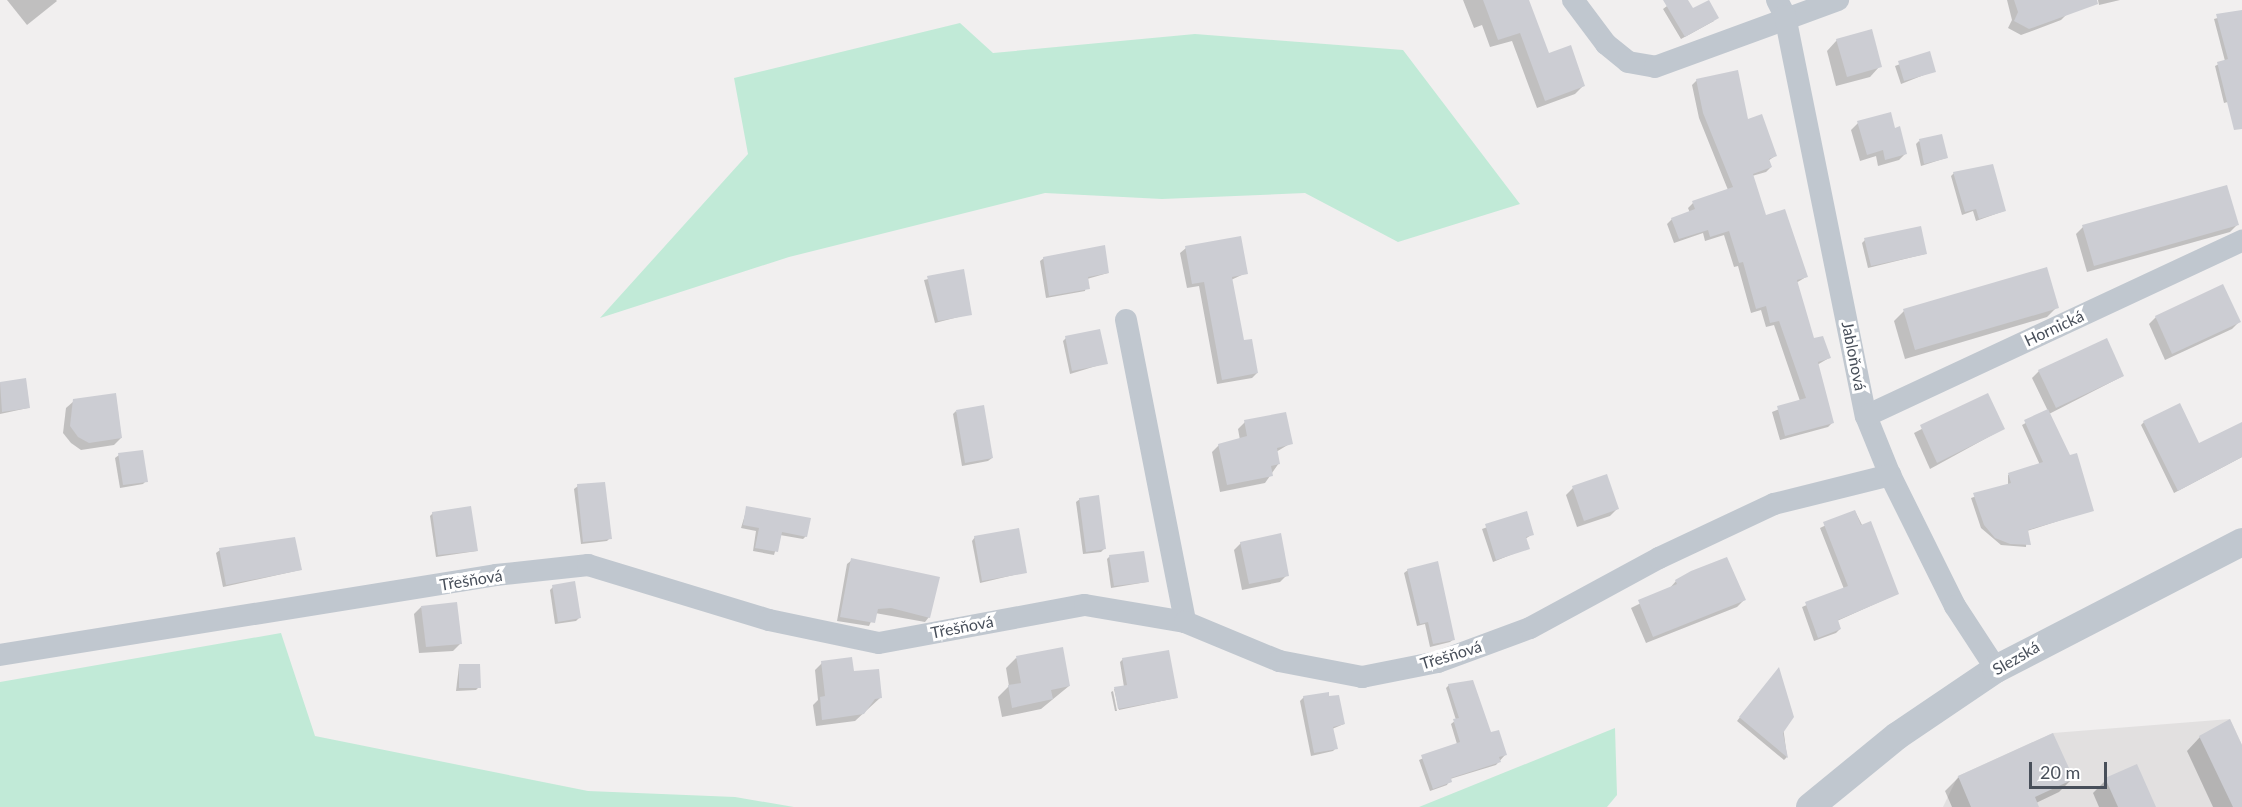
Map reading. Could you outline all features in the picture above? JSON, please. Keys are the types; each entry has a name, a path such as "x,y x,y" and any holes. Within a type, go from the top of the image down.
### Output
{"street":[{"path":"1573,0 1606,44 1628,62 1655,67 1781,8 1838,0"},
{"name":"Jabloňová","path":"1781,8 1866,416 1890,475 1955,606 1996,669"},
{"name":"Hornická","path":"1866,416 2242,241"},
{"path":"1126,320 1185,622"},
{"name":"Třešňová","path":"0,655 496,575 588,566 769,620 879,644 1085,605 1185,622 1279,662 1362,677 1438,662 1530,628 1659,558 1774,504 1890,475"},
{"name":"Slezská","path":"1810,807 1897,736 1996,669 2242,542"}],"shaded area":[{"path":"2230,719 2242,745 2242,807 1943,807 1958,776 2053,733"}],"green space":[{"path":"960,23 993,53 1195,34 1403,50 1520,204 1398,242 1305,193 1162,199 1045,193 789,257 600,318 748,154 734,78"},
{"path":"281,633 315,736 588,791 735,797 794,807 0,807 0,682"},
{"path":"1615,728 1617,795 1607,807 1419,807"}],"building":[{"path":"1483,0 1529,0 1549,53 1571,45 1585,86 1545,101 1520,33 1498,40"},
{"path":"1663,0 1688,0 1693,8 1709,0 1719,18 1685,37"},
{"path":"2014,0 2097,0 2098,4 2029,29 2014,21 2018,12"},
{"path":"2242,10 2242,129 2234,130 2217,62 2228,59 2216,14"},
{"path":"1872,29 1882,67 1847,77 1836,39"},
{"path":"1930,51 1936,72 1904,81 1898,61"},
{"path":"1738,70 1748,119 1762,114 1777,156 1769,159 1772,167 1753,174 1766,215 1785,209 1808,277 1797,280 1814,338 1823,336 1831,358 1818,362 1834,423 1785,436 1777,406 1806,398 1779,321 1770,323 1766,306 1756,309 1743,262 1739,263 1729,231 1710,237 1708,230 1679,239 1671,218 1695,209 1692,201 1733,187 1703,113 1696,79"},
{"path":"1891,112 1895,128 1900,126 1907,154 1885,160 1883,150 1867,155 1857,121"},
{"path":"1942,134 1948,158 1924,164 1919,139"},
{"path":"1993,164 2006,211 1979,219 1976,209 1965,212 1953,172"},
{"path":"2227,185 2239,225 2094,266 2082,225"},
{"path":"1921,226 1927,254 1871,266 1864,238"},
{"path":"1241,236 1248,274 1232,277 1244,340 1252,339 1258,373 1222,380 1204,282 1192,284 1185,246"},
{"path":"1105,245 1109,273 1088,277 1090,289 1049,296 1043,257"},
{"path":"2047,267 2059,308 1915,350 1903,309"},
{"path":"964,269 972,315 938,321 927,276"},
{"path":"2223,284 2241,322 2172,354 2155,316"},
{"path":"1100,329 1108,364 1072,371 1065,336"},
{"path":"2107,338 2124,376 2056,408 2038,370"},
{"path":"26,378 30,408 2,412 0,382"},
{"path":"116,393 122,438 89,443 78,437 70,426 73,399"},
{"path":"1988,393 2005,429 1937,463 1920,425"},
{"path":"2180,403 2199,443 2242,422 2242,457 2178,491 2143,421"},
{"path":"984,405 993,458 965,463 956,410"},
{"path":"2048,409 2070,455 2077,453 2094,511 2028,530 2031,545 2010,544 1995,538 1984,525 1973,493 2011,483 2008,473 2043,462 2024,420"},
{"path":"1286,412 1293,444 1277,448 1280,464 1271,466 1273,476 1227,485 1218,444 1247,436 1244,420"},
{"path":"143,450 148,482 123,485 118,453"},
{"path":"1607,474 1619,509 1584,521 1572,486"},
{"path":"605,482 612,539 583,542 577,484"},
{"path":"1099,495 1106,549 1086,552 1079,498"},
{"path":"471,506 478,551 438,555 432,512"},
{"path":"746,506 811,518 807,537 782,532 778,552 755,548 759,528 743,525"},
{"path":"1855,510 1861,525 1871,521 1899,594 1838,620 1841,629 1818,638 1805,602 1848,586 1823,522"},
{"path":"1527,511 1534,535 1526,537 1530,549 1496,560 1485,524"},
{"path":"1019,528 1027,573 982,581 974,536"},
{"path":"1281,533 1289,576 1249,584 1240,542"},
{"path":"295,537 302,570 226,585 219,548"},
{"path":"1144,551 1149,582 1114,586 1109,555"},
{"path":"1727,557 1746,600 1653,637 1638,600 1677,584 1675,580 1691,571"},
{"path":"851,558 940,577 930,618 891,608 878,609 875,623 840,617"},
{"path":"1438,561 1455,640 1433,644 1428,622 1420,624 1407,569"},
{"path":"575,581 581,618 558,622 552,585"},
{"path":"457,602 462,644 426,647 421,606"},
{"path":"1063,647 1070,686 1051,690 1053,699 1012,708 1008,685 1021,683 1016,656"},
{"path":"1169,650 1178,698 1118,709 1114,687 1127,685 1122,658"},
{"path":"852,657 854,671 879,669 882,698 875,699 864,714 822,720 820,697 825,696 821,661"},
{"path":"459,664 480,664 481,688 459,688"},
{"path":"1779,667 1794,717 1783,733 1788,758 1739,717"},
{"path":"1473,680 1491,732 1499,730 1507,755 1499,757 1501,762 1451,778 1452,782 1433,789 1421,755 1460,742 1453,719 1459,718 1448,684"},
{"path":"1329,692 1329,696 1339,695 1345,724 1333,727 1338,749 1314,753 1303,696"},
{"path":"2230,719 2242,745 2242,807 2233,807 2199,736"},
{"path":"2053,733 2074,779 2035,797 2039,807 1971,807 1958,776"},
{"path":"2137,764 2156,807 2118,807 2105,778"}]}
